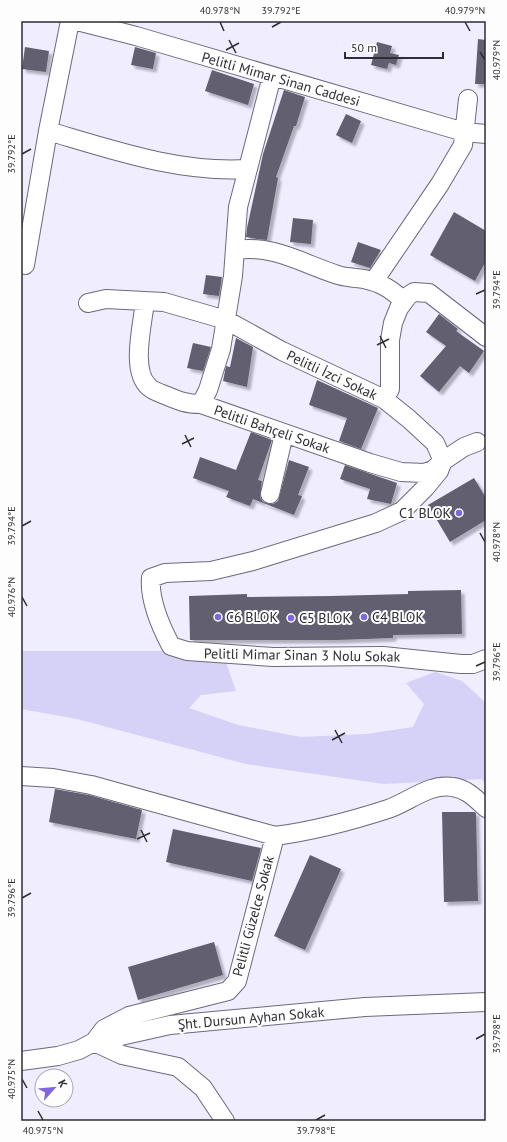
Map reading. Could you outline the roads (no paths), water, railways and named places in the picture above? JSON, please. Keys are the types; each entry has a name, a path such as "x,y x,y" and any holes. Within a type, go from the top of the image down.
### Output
{"street":[{"path":"25,265 48,131 70,21"},
{"name":"Pelitli Mimar Sinan Caddesi","path":"77,21 136,36 464,132 486,134"},
{"name":"Pelitli Bahçeli Sokak","path":"272,76 238,207 233,276 226,320 213,373 201,404 284,434 401,472 424,473 433,470 443,461"},
{"path":"374,281 440,184 463,145 468,99"},
{"path":"48,131 148,160 223,171 247,169"},
{"path":"235,250 248,248 277,252 340,276 374,281 394,291 404,301 414,292 429,294 486,337"},
{"name":"Pelitli İzci Sokak","path":"88,303 106,298 164,302 226,320 282,351 384,399 390,389 390,340 393,323 404,301"},
{"path":"145,301 139,356 140,376 149,387 160,393 185,404 201,404"},
{"path":"384,399 435,443 443,461"},
{"path":"270,494 284,434"},
{"name":"Pelitli Mimar Sinan 3 Nolu Sokak","path":"477,442 464,447 443,461 438,471 402,511 376,523 253,561 211,571 165,573 151,578 150,590 165,635 171,646 187,651 273,657 384,656 461,664 473,664 486,659"},
{"path":"21,776 53,778 91,785 275,836 307,832 389,809 421,793 437,787 453,786 466,790 486,808"},
{"name":"Pelitli Güzelce Sokak","path":"94,1042 104,1029 129,1016 228,991 237,981 275,836"},
{"name":"Şht. Dursun Ayhan Sokak","path":"21,1061 58,1056 79,1050 94,1042 170,1026 365,1008 486,1002"},
{"path":"94,1042 122,1055 178,1067 203,1088 225,1121"}],"place":[{"name":"C1 BLOK","path":"459,513"},
{"name":"C6 BLOK","path":"218,617"},
{"name":"C4 BLOK","path":"364,617"},
{"name":"C5 BLOK","path":"291,618"}]}
